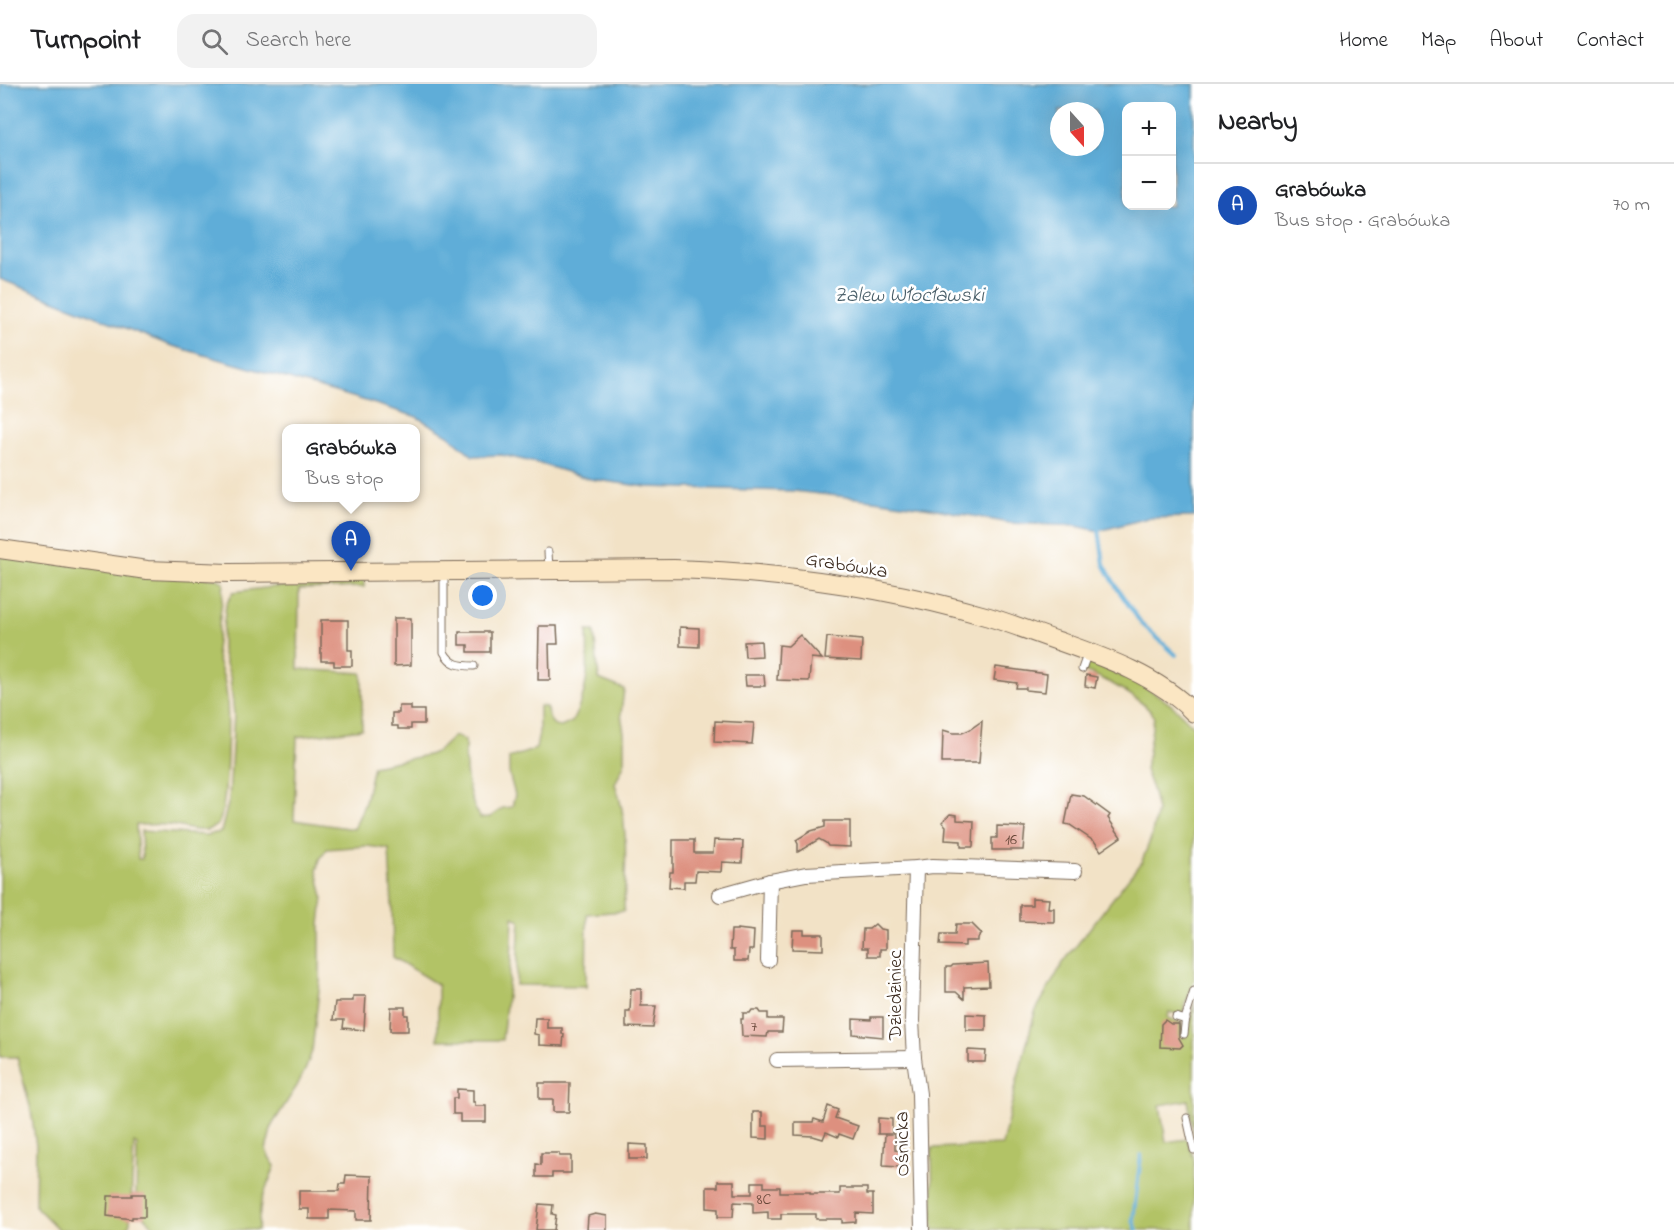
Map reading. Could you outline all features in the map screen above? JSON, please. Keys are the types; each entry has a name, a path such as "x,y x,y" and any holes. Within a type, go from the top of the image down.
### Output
{"street":[{"name":"Grabówka","path":"0,549 147,570 180,572 444,570 548,561 639,568 724,570 847,585 915,598 990,618 1085,661 1151,680 1175,696 1194,713"},
{"path":"720,895 806,874 933,866 1075,871"},
{"name":"Dziedziniec","path":"777,1060 914,1058 912,1020 916,868"},
{"path":"768,960 770,881"},
{"name":"Ośnicka","path":"914,1058 920,1113 922,1230"}],"lane":[{"path":"444,570 444,652 454,664 474,666"},
{"path":"1184,1034 1194,991"},
{"path":"1176,1017 1186,1020"},
{"path":"1187,1118 1194,1150"}],"green space":[{"path":"0,556 218,579 224,583 216,650 227,701 227,760 221,815 218,824 205,830 169,825 136,825 138,859 142,859 141,831 206,835 221,832 229,800 234,714 230,676 222,651 222,638 226,605 233,592 295,586 291,584 290,578 364,578 364,587 299,589 298,669 362,673 362,729 297,737 294,820 354,829 365,802 373,766 428,755 438,751 454,736 465,740 469,790 480,818 490,817 503,808 512,807 515,795 509,773 509,758 536,749 539,733 539,706 546,707 550,720 555,726 561,727 572,722 578,710 587,678 587,631 594,631 599,679 624,689 621,714 624,733 624,764 615,784 623,815 626,862 624,911 587,914 586,988 585,986 516,985 520,920 513,917 511,961 502,1040 438,1040 438,985 393,957 389,849 367,846 327,849 320,859 317,870 323,897 320,925 320,981 312,1051 297,1086 272,1125 266,1150 275,1166 261,1201 258,1230 157,1230 136,1208 137,1145 134,1143 128,1227 123,1230 59,1230 35,1206 36,1146 31,1110 17,1057 0,1057"},
{"path":"1088,662 1146,688 1171,704 1194,727 1194,981 1183,1012 1178,1014 1169,1012 1168,1018 1180,1022 1181,1036 1186,1037 1194,1002 1194,1135 1188,1100 1160,1105 1166,1142 1187,1139 1194,1159 1194,1230 933,1230 932,1148 1002,1145 1035,1012 1063,963 1142,861 1151,838 1157,811 1145,770 1154,717 1133,697 1113,684 1085,671"}],"water":[{"name":"Zalew Włocławski","path":"0,84 1194,84 1194,517 1148,518 1099,531 1076,526 1009,523 931,508 793,491 647,487 590,479 502,455 473,456 448,435 417,417 169,345 0,279"}],"building":[{"path":"394,618 411,618 411,665 394,666"},
{"path":"321,620 348,620 348,650 352,650 352,666 334,666 334,661 321,661"},
{"path":"539,626 557,626 558,644 549,644 550,680 538,680"},
{"path":"680,627 699,628 699,647 680,646"},
{"path":"459,632 490,632 490,652 468,652 468,645 459,645"},
{"path":"800,635 822,659 811,658 809,681 777,680 779,645 788,646"},
{"path":"827,637 862,640 861,661 825,659"},
{"path":"761,641 762,656 745,657 744,642"},
{"path":"996,667 1047,674 1045,692 1016,688 1017,683 994,680"},
{"path":"745,675 764,675 765,686 746,686"},
{"path":"1086,675 1097,677 1095,688 1085,686"},
{"path":"399,706 411,706 411,710 424,710 424,724 411,724 411,729 398,729 398,726 392,726 392,713 399,713"},
{"path":"715,721 754,723 752,744 714,742"},
{"path":"982,721 979,763 942,763 943,730 962,733"},
{"path":"1071,794 1084,796 1110,815 1108,818 1121,837 1101,851 1095,842 1065,824"},
{"path":"950,814 957,815 957,820 974,821 973,847 961,847 961,841 945,840 946,826 942,822"},
{"path":"825,821 850,821 850,847 828,846 819,839 798,852 796,840 811,831 825,827"},
{"path":"997,826 1025,827 1023,850 992,850 992,838 997,838"},
{"path":"673,840 694,840 694,853 713,853 714,840 743,841 742,863 722,862 721,872 696,871 695,881 684,881 684,888 669,887 670,872 673,872"},
{"path":"1032,898 1049,899 1048,908 1054,908 1054,922 1020,921 1020,905 1032,905"},
{"path":"875,924 880,929 886,930 886,949 880,949 880,956 868,956 868,948 862,948 863,929 869,929"},
{"path":"956,924 972,924 982,934 978,941 965,941 965,946 940,945 941,934 955,934"},
{"path":"731,930 754,931 753,950 749,950 748,961 734,961 734,950 730,950"},
{"path":"793,930 804,930 804,934 823,934 823,950 792,949"},
{"path":"988,963 989,986 964,987 964,999 956,992 946,992 946,967"},
{"path":"631,989 641,989 641,1006 656,1006 653,1028 626,1027 626,1011 630,1011"},
{"path":"353,996 366,996 364,1030 343,1028 344,1020 333,1020 335,1002 353,1001"},
{"path":"391,1007 405,1007 405,1015 408,1015 408,1031 390,1031"},
{"path":"752,1010 768,1013 768,1019 783,1019 782,1032 768,1032 767,1037 742,1036 743,1013 750,1013"},
{"path":"966,1014 986,1015 986,1030 966,1030"},
{"path":"871,1017 883,1017 883,1037 853,1034 853,1019 871,1020"},
{"path":"535,1018 547,1018 547,1028 562,1028 563,1046 539,1045 539,1035 534,1034"},
{"path":"1165,1020 1171,1024 1179,1024 1179,1038 1183,1045 1180,1048 1160,1047 1161,1024"},
{"path":"968,1050 986,1051 985,1062 968,1062"},
{"path":"539,1083 570,1083 569,1112 553,1112 553,1099 539,1099"},
{"path":"457,1089 473,1090 475,1106 486,1106 486,1122 460,1122 460,1114 453,1114 453,1098 457,1098"},
{"path":"828,1106 838,1110 835,1118 858,1126 853,1139 839,1134 838,1137 826,1132 823,1139 795,1135 795,1122 813,1122 814,1119 823,1122"},
{"path":"753,1112 762,1112 762,1126 768,1126 768,1139 753,1138"},
{"path":"878,1118 892,1119 895,1150 901,1151 900,1167 883,1166 885,1134 878,1134"},
{"path":"629,1144 647,1145 647,1159 629,1159"},
{"path":"541,1153 571,1156 571,1173 552,1173 552,1177 536,1177 536,1164 541,1165"},
{"path":"346,1175 372,1176 371,1220 356,1220 356,1211 329,1210 329,1219 309,1219 309,1209 299,1209 299,1191 339,1191 340,1184 345,1184"},
{"path":"718,1181 734,1181 734,1194 752,1194 752,1182 764,1182 764,1187 780,1187 780,1192 810,1192 810,1194 840,1194 840,1188 867,1188 867,1194 873,1194 873,1214 856,1213 856,1222 842,1223 842,1219 816,1219 816,1214 781,1214 781,1219 768,1219 768,1212 753,1213 753,1203 734,1202 733,1217 718,1217 718,1209 707,1208 707,1187 718,1187"},
{"path":"132,1194 145,1194 145,1217 132,1217 132,1219 107,1216 108,1196 132,1196"},
{"path":"539,1204 553,1205 552,1214 556,1215 554,1230 536,1230"},
{"path":"595,1214 607,1216 607,1230 587,1230 588,1216"}],"waterway":[{"path":"1099,531 1104,564 1117,588 1141,623 1176,655"},
{"path":"1137,1230 1133,1220 1141,1155"}],"place":[{"name":"Grabówka","path":"351,571"}]}
